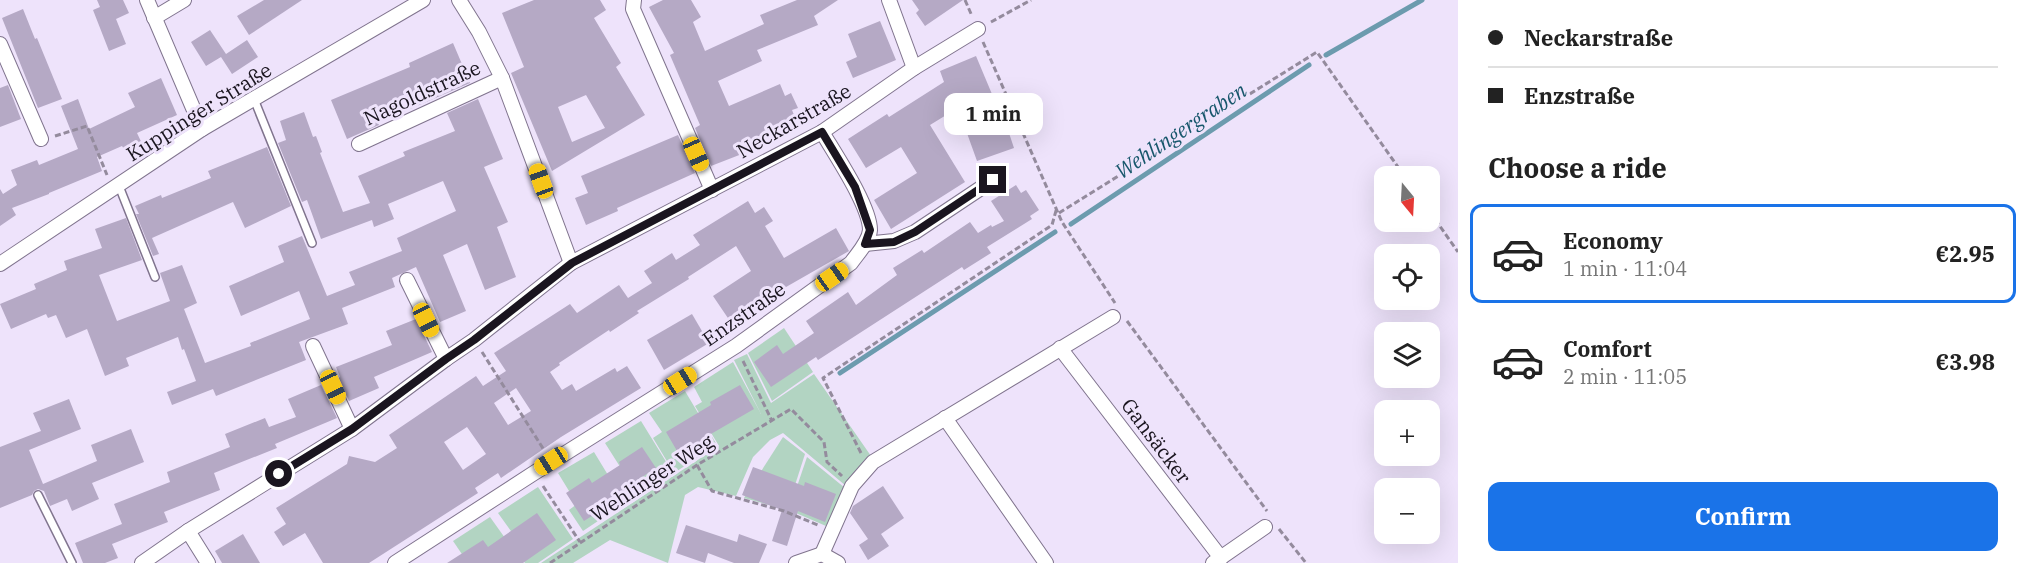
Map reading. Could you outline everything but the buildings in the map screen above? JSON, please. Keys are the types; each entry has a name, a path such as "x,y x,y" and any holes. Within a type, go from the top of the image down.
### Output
{"street":[{"path":"147,0 202,129"},
{"path":"154,18 184,0"},
{"name":"Kuppinger Straße","path":"0,264 202,129 423,0"},
{"name":"Nagoldstraße","path":"459,0 479,32 502,78 572,263"},
{"path":"634,0 633,9 712,190"},
{"path":"889,0 914,68"},
{"name":"Neckarstraße","path":"142,563 188,531 352,429 474,340 572,263 822,132 914,68 978,29"},
{"path":"0,44 41,139"},
{"name":"Nagoldstraße","path":"359,144 502,78"},
{"path":"822,132 859,196 870,230 865,244 894,242 915,232 993,180"},
{"name":"Enzstraße","path":"395,563 551,461 736,346 852,263 865,244"},
{"path":"407,280 446,359"},
{"path":"796,563 822,554 852,486 870,465 1060,348 1120,316"},
{"path":"314,346 352,429"},
{"name":"Gansäcker","path":"1060,348 1217,560 1269,524"},
{"path":"945,418 1046,563"},
{"path":"188,531 208,563"},
{"path":"822,554 838,563"}],"lane":[{"path":"254,99 312,243"},
{"path":"116,188 155,277"},
{"path":"38,495 72,563"}],"path":[{"path":"965,0 1062,222 1120,316 1267,512"},
{"path":"978,29 1031,0"},
{"path":"1059,213 1317,52 1397,166"},
{"path":"41,139 69,133 87,126 116,188"},
{"path":"870,465 823,378 1052,225 1057,207"},
{"path":"1440,226 1458,252"},
{"path":"474,340 551,461"},
{"path":"736,346 772,421"},
{"name":"Wehlinger Weg","path":"550,563 697,465 790,409 824,442 827,462 852,486"},
{"path":"697,465 712,491 784,511 832,531"},
{"path":"534,472 580,542"},
{"path":"1269,524 1306,563"},
{"path":"559,556 563,563"}],"green space":[{"path":"784,328 813,372 772,401 748,353"},
{"path":"747,354 771,403 814,374 871,456 846,486 783,433 770,440 753,457 736,496 698,487 685,495 668,563 610,540 573,563 541,563 719,446 695,406 702,402 694,387 733,362 761,414 734,360"},
{"path":"685,391 717,445 674,473 653,438 662,432 649,413"},
{"path":"641,421 673,473 628,502 614,480 624,473 605,443"},
{"path":"783,437 805,454 787,510 744,498"},
{"path":"594,452 625,503 583,531 569,510 577,504 558,473"},
{"path":"807,457 845,488 826,526 789,510"},
{"path":"538,487 573,539 538,563 525,563 516,551 521,545 498,513"},
{"path":"490,517 523,563 468,563 453,541"}],"waterway":[{"name":"Wehlingergraben","path":"1326,55 1422,0"},
{"name":"Wehlingergraben","path":"1071,224 1309,65"},
{"name":"Wehlingergraben","path":"840,373 1055,232"}],"route":[{"path":"279,474 352,429 474,340 572,263 822,132 855,187 866,214 870,230 865,244 894,242 915,232 993,180"}]}
